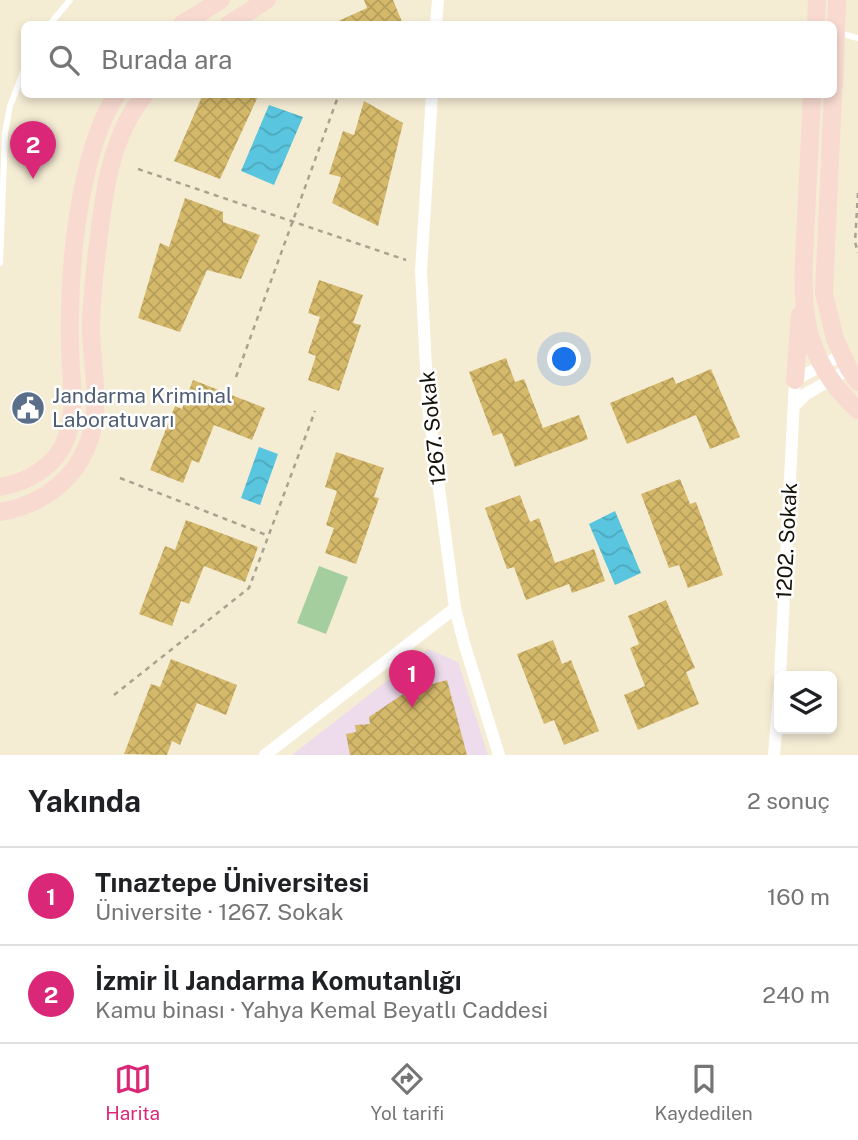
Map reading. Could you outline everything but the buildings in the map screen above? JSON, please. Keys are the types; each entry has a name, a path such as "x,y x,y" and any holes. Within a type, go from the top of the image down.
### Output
{"main road":[{"path":"187,21 221,0"},
{"path":"234,21 267,0"},
{"path":"816,21 817,0"},
{"path":"836,21 837,0"},
{"path":"0,487 19,484 48,465 59,454 69,430 73,404 70,321 78,215 96,138 115,98"},
{"path":"0,512 13,510 50,494 76,467 91,436 95,398 91,331 104,193 121,132 142,98"},
{"path":"795,380 812,98"},
{"path":"833,98 824,293 830,324 850,369"},
{"path":"803,276 805,322 826,372 858,410"}],"street":[{"path":"436,21 438,0"},
{"name":"1267. Sokak","path":"432,98 421,271 428,405 456,608 464,643 499,755"},
{"path":"795,380 850,369"},
{"path":"794,406 826,372"},
{"name":"1202. Sokak","path":"780,671 795,380"},
{"path":"266,754 456,608"},
{"path":"774,755 776,734"}],"lane":[{"path":"52,21 70,0"},
{"path":"837,33 858,38"},
{"path":"0,263 5,133 10,106 21,78"}],"path":[{"path":"236,377 338,98"},
{"path":"138,169 406,260"},
{"path":"858,193 858,253"},
{"path":"114,695 249,589 315,411"},
{"path":"120,478 270,537"}],"shaded area":[{"path":"428,649 458,662 488,755 292,755"}],"green space":[{"path":"319,566 348,577 326,634 297,623"}],"water":[{"path":"269,105 303,117 274,185 241,171"},
{"path":"259,447 278,454 260,505 241,498"},
{"path":"615,511 641,573 615,585 589,524"}],"place":[{"name":"İzmir İl Jandarma Komutanlığı","path":"33,179"},
{"name":"Jandarma Kriminal Laboratuvarı","path":"28,408"},
{"name":"Tınaztepe Üniversitesi","path":"412,708"}]}
